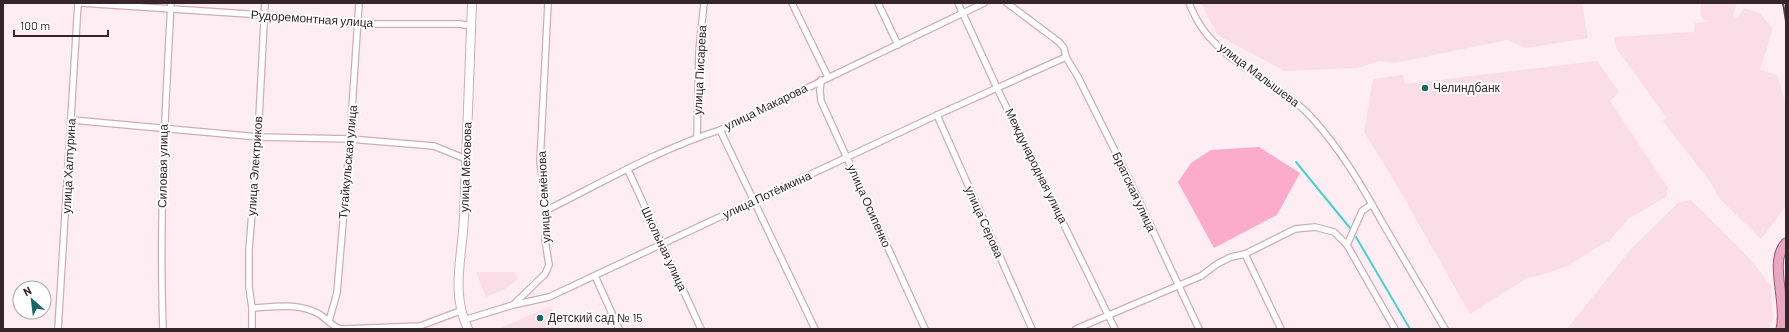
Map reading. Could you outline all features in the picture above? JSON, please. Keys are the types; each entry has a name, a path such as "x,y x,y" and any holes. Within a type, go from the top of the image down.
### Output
{"main road":[{"path":"1781,329 1783,304 1778,258 1782,246 1786,243"}],"street":[{"name":"улица Халтурина","path":"58,329 78,3"},
{"name":"Рудоремонтная улица","path":"81,3 170,6 357,24 460,24 471,26"},
{"name":"улица Электриков","path":"252,329 252,308 249,287 249,250 258,137 265,3"},
{"name":"Тугайкульская улица","path":"329,321 337,293 350,139 359,3"},
{"name":"улица Меховова","path":"468,329 460,311 457,287 464,218 472,3"},
{"name":"улица Семёнова","path":"513,305 545,274 549,265 545,239 547,210 540,162 548,3"},
{"name":"улица Писарева","path":"697,137 699,51 704,3"},
{"path":"792,3 828,77"},
{"path":"878,3 898,45"},
{"name":"Международная улица","path":"958,3 997,88 1115,329"},
{"name":"улица Макарова","path":"547,210 697,137 720,130 821,80 898,45 962,12 984,3"},
{"name":"Братская улица","path":"1007,3 1059,42 1066,52 1066,57 1078,77 1125,171 1199,329"},
{"name":"улица Малышева","path":"1189,3 1198,22 1219,47 1241,64 1293,98 1313,118 1354,172 1445,329"},
{"name":"Силовая улица","path":"163,329 160,252 170,6"},
{"name":"улица Потёмкина","path":"464,320 513,305 549,297 937,115 1066,57"},
{"name":"улица Осипенко","path":"821,80 821,101 926,329"},
{"name":"улица Серова","path":"937,115 1032,329"},
{"path":"72,120 164,130 258,137 350,139 434,146 466,159"},
{"path":"720,130 755,200 815,329"},
{"name":"Школьная улица","path":"628,170 701,329"},
{"path":"1347,245 1362,211 1372,204"},
{"path":"1076,329 1201,276 1217,264 1231,257 1245,254 1295,229 1315,227 1334,232 1347,245 1395,329"},
{"path":"1245,254 1281,329"},
{"path":"595,276 619,329"},
{"path":"252,308 298,307 319,314 334,326 343,329 420,326 460,311"}],"shaded area":[{"path":"1201,3 1582,3 1588,38 1526,48 1507,40 1395,63 1379,61 1357,68 1285,71 1217,35"},
{"path":"1701,3 1737,3 1733,16 1734,19 1738,18 1744,8 1759,13 1773,28 1760,70 1777,75 1786,103 1786,206 1761,239 1719,198 1711,183 1663,121 1667,118 1616,48 1614,37 1694,32 1695,23 1710,21 1704,20 1700,15"},
{"path":"1597,61 1619,92 1610,101 1668,188 1666,197 1628,219 1610,240 1567,266 1545,274 1527,278 1470,314 1399,189 1364,132 1373,79 1403,75 1405,84"},
{"path":"1259,147 1300,173 1277,215 1214,248 1178,182 1191,163 1211,150"},
{"path":"1691,200 1751,260 1771,286 1773,318 1769,329 1567,329 1631,249 1678,203"},
{"path":"476,272 516,272 517,280 503,290 486,297"},
{"name":"Детский сад № 15","path":"551,306 560,329 498,329"}],"waterway":[{"path":"1296,162 1350,228"},
{"path":"1356,237 1410,329"}],"railway":[{"path":"1783,3 1786,21"}],"place":[{"name":"Челиндбанк","path":"1425,88"},
{"name":"Детский сад № 15","path":"540,318"}]}
